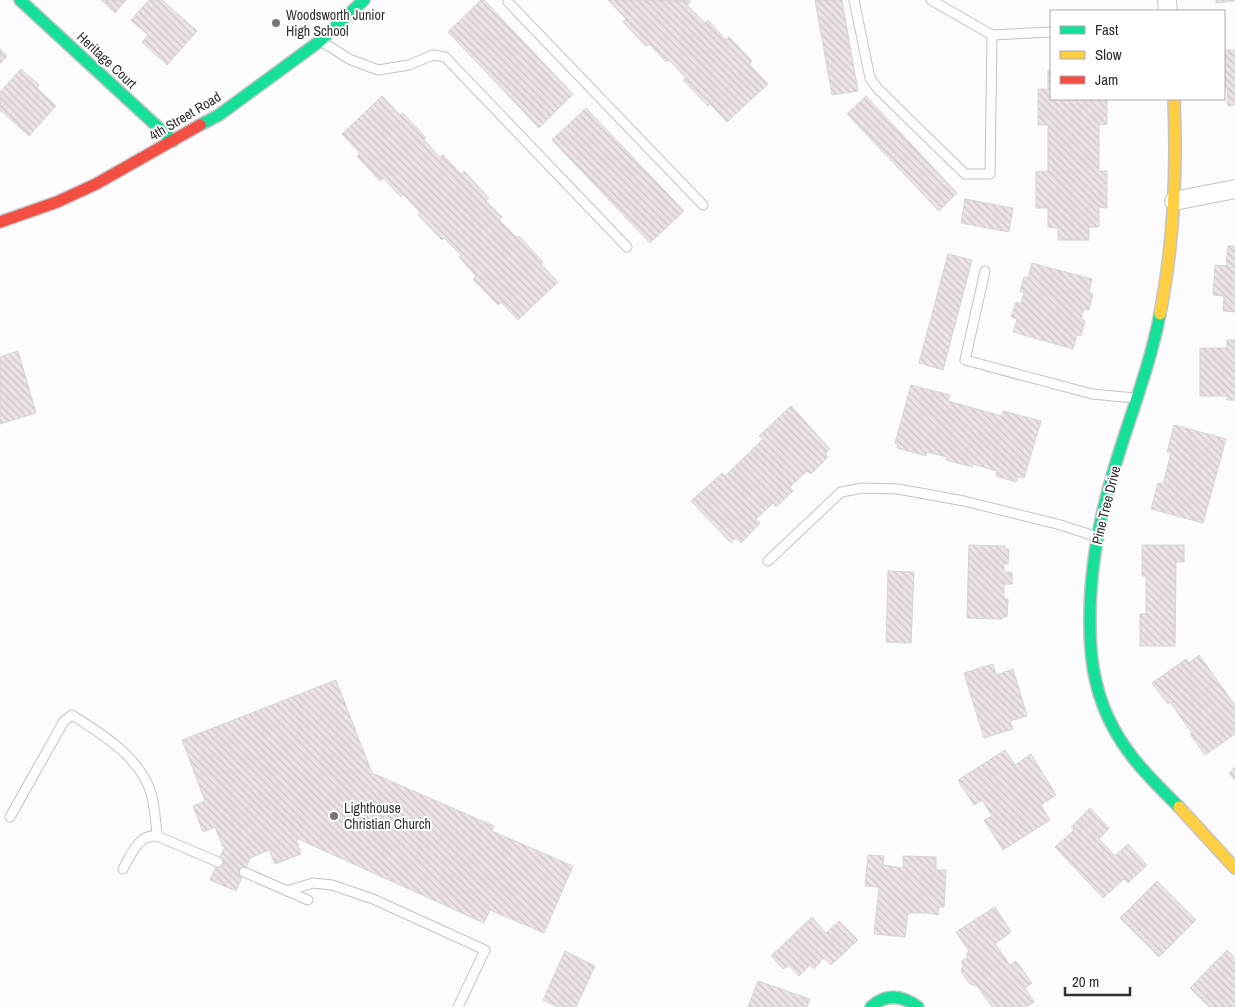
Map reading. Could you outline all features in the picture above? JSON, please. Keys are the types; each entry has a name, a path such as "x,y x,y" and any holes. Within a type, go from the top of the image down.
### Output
{"street":[{"name":"Heritage Court","path":"20,0 173,141"},
{"name":"4th Street Road","path":"0,222 57,202 96,184 219,115 320,41 364,0"},
{"name":"Pine Tree Drive","path":"1174,100 1176,143 1170,253 1150,357 1109,486 1098,537 1091,582 1090,638 1096,682 1106,714 1118,738 1138,764 1235,868"},
{"path":"1174,201 1235,189"},
{"path":"871,1007 875,1002 886,997 898,996 910,1000 918,1007"}],"lane":[{"path":"508,0 702,205"},
{"path":"854,0 870,78 878,89 965,174 990,174 992,35"},
{"path":"931,0 992,35 1050,32"},
{"path":"320,41 349,59 378,70 409,65 433,56 445,57 627,247"},
{"path":"985,271 965,360 1092,394 1138,398"},
{"path":"768,561 842,492 863,488 898,489 964,501 1057,524 1098,537"},
{"path":"10,817 64,721 72,715 107,739 138,768 151,794 157,836"},
{"path":"123,869 139,842 146,837 157,836 218,862"},
{"path":"244,872 308,900"},
{"path":"287,891 313,883 332,885 373,899 485,950 458,1007"}],"building":[{"path":"101,0 126,0 115,13"},
{"path":"149,0 162,0 197,31 167,65 142,42 148,35 131,20"},
{"path":"481,0 484,0 573,94 539,128 448,32"},
{"path":"608,0 689,0 691,2 687,5 705,23 708,20 726,40 729,37 752,61 749,64 768,84 727,122 710,104 708,106 683,80 686,78 669,60 666,62 649,44 646,46 623,22 626,19"},
{"path":"815,0 842,0 858,91 832,95"},
{"path":"1216,0 1235,0 1235,1 1216,3"},
{"path":"0,49 7,56 0,64"},
{"path":"1225,50 1235,50 1235,105 1228,106 1227,87 1225,87"},
{"path":"21,69 39,85 37,88 56,106 29,136 0,110 0,92"},
{"path":"1048,70 1050,70 1050,100 1107,100 1107,124 1099,125 1099,171 1107,171 1107,208 1099,207 1099,227 1089,227 1089,240 1058,240 1058,228 1048,227 1048,208 1036,208 1036,172 1048,171 1048,125 1038,125 1038,89 1048,89"},
{"path":"382,96 400,115 403,113 426,138 424,140 440,157 443,155 461,174 464,171 489,198 486,201 502,217 499,220 517,238 519,236 558,282 518,320 501,302 498,305 473,279 476,276 459,257 461,255 444,238 442,240 418,215 420,212 403,194 401,197 383,178 380,181 357,156 360,153 342,134"},
{"path":"866,96 957,193 939,211 847,114"},
{"path":"586,108 684,211 650,243 552,140"},
{"path":"965,199 1013,208 1009,232 961,223"},
{"path":"1228,246 1235,246 1235,312 1223,311 1224,296 1213,295 1215,265 1226,266"},
{"path":"948,254 972,260 943,370 919,363"},
{"path":"1032,263 1092,279 1089,292 1093,294 1089,310 1084,309 1081,319 1085,321 1081,336 1077,335 1073,349 1013,332 1017,319 1011,317 1016,302 1021,304 1024,292 1020,291 1024,277 1028,278"},
{"path":"1227,340 1235,340 1235,400 1227,400 1227,396 1200,396 1200,348 1227,348"},
{"path":"18,351 36,413 0,424 0,357"},
{"path":"911,385 950,395 948,401 1002,416 1003,411 1041,421 1024,478 1018,477 1016,482 996,476 997,471 973,464 972,467 946,460 947,457 927,452 926,456 897,448 898,444 895,443"},
{"path":"791,406 830,449 825,454 828,457 811,474 807,471 790,487 793,491 776,507 773,503 756,519 760,523 741,543 736,538 731,543 691,501 722,473 725,476 763,439 759,436"},
{"path":"1174,425 1226,439 1203,523 1151,509 1158,483 1163,484 1171,453 1167,452"},
{"path":"969,545 1005,546 1005,549 1009,549 1008,564 1004,564 1004,572 1012,572 1012,584 1004,584 1004,599 1008,599 1007,617 1003,617 1003,619 967,618"},
{"path":"1142,545 1184,545 1184,562 1176,562 1175,646 1140,646 1140,614 1146,614 1146,576 1142,576"},
{"path":"888,571 914,572 911,643 886,642"},
{"path":"1199,655 1235,705 1235,734 1205,755 1170,702 1168,704 1152,683 1186,659 1189,663"},
{"path":"993,664 996,675 1013,669 1027,716 1010,721 1013,729 984,738 964,673"},
{"name":"Lighthouse Christian Church","path":"336,680 372,773 494,826 492,831 573,866 544,933 490,910 484,923 296,838 301,854 275,864 269,850 250,858 236,891 210,880 225,846 223,847 215,827 203,832 193,806 205,801 182,740"},
{"path":"1005,750 1015,765 1031,754 1056,795 1041,805 1050,820 1003,850 984,820 992,816 982,800 974,805 958,780"},
{"path":"1235,767 1235,780 1229,773"},
{"path":"1090,808 1109,828 1099,839 1115,856 1128,844 1147,865 1128,883 1124,879 1103,898 1055,847 1074,830 1071,827"},
{"path":"868,855 884,856 883,865 903,868 903,856 936,857 936,870 946,870 944,907 939,907 938,915 908,913 905,937 874,934 879,887 865,886"},
{"path":"1157,881 1196,920 1159,957 1120,918"},
{"path":"995,907 1011,932 995,944 1010,965 1016,961 1032,983 1025,988 1034,1002 1026,1007 992,1007 977,986 970,984 961,972 963,965 961,961 968,957 966,954 969,951 956,932"},
{"path":"812,917 826,933 839,921 858,940 831,965 824,958 814,969 810,965 799,976 789,965 783,969 771,956"},
{"path":"1227,950 1235,958 1235,1007 1209,1007 1190,988"},
{"path":"565,951 595,966 576,1007 558,1007 543,1000"},
{"path":"758,981 810,999 807,1007 748,1007"}],"traffic: fast":[{"path":"20,0 173,141"},
{"path":"200,125 219,115 320,41 364,0"},
{"path":"1160,314 1151,353 1104,505 1093,566 1090,640 1098,692 1114,729 1135,761 1179,807"},
{"path":"871,1007 882,999 894,997 906,1000 918,1007"}],"traffic: slow":[{"path":"1160,314 1169,261 1173,207 1174,100"},
{"path":"1179,807 1235,868"}],"traffic: jam":[{"path":"0,222 57,202 96,184 200,125"}],"place":[{"name":"Woodsworth Junior High School","path":"276,23"},
{"name":"Lighthouse Christian Church","path":"334,816"}]}
